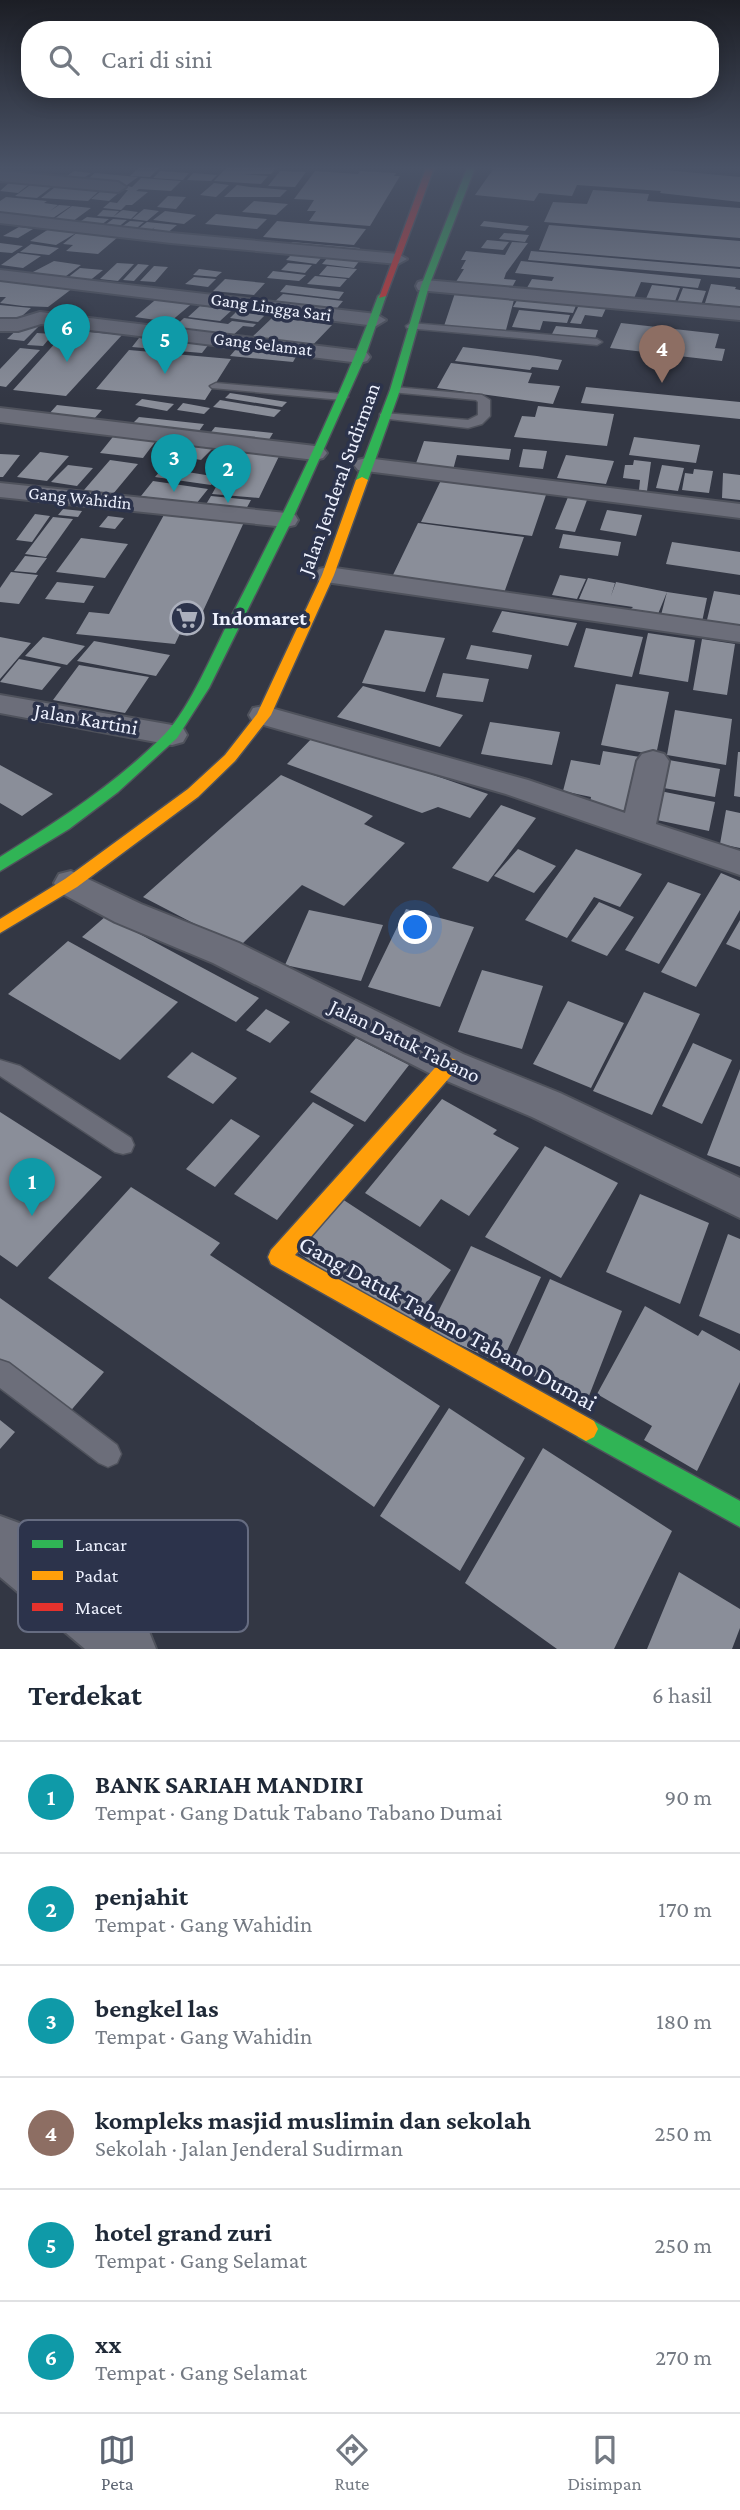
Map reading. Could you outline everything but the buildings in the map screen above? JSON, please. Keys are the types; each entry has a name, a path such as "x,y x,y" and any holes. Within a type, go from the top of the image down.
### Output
{"main road":[{"name":"Jalan Jenderal Sudirman","path":"0,865 63,825 113,788 172,735 220,658 286,520 376,320 403,245"},
{"name":"Jalan Jenderal Sudirman","path":"0,927 71,883 193,793 230,758 264,715 328,575 395,390 411,326 441,245"},
{"name":"Gang Datuk Tabano Tabano Dumai","path":"449,1065 279,1257 454,1358 568,1418 740,1515"}],"street":[{"path":"246,245 398,259"},
{"name":"Gang Lingga Sari","path":"0,275 376,320"},
{"path":"425,286 740,314"},
{"name":"Gang Selamat","path":"0,325 18,326 40,318 360,357"},
{"path":"0,415 316,453"},
{"path":"366,465 740,511"},
{"name":"Gang Wahidin","path":"0,490 286,520"},
{"path":"328,575 740,634"},
{"name":"Jalan Kartini","path":"0,704 172,735"},
{"path":"264,715 517,786 740,863"},
{"path":"638,830 653,761"},
{"name":"Jalan Datuk Tabano","path":"71,883 128,913 226,953 449,1065 546,1105 740,1199"},
{"path":"0,1542 18,1557"},
{"path":"108,1632 128,1649"}],"lane":[{"path":"411,326 597,342"},
{"path":"216,386 342,397"},
{"path":"384,416 468,425 478,422 484,416 484,400 478,397 395,390"},
{"path":"0,1068 13,1072 123,1145"},
{"path":"0,1372 108,1454"}],"traffic: fast":[{"path":"362,480 395,390 425,286 441,245"},
{"path":"0,865 63,825 113,788 172,735 202,688 286,520 360,357 382,296"},
{"path":"586,1429 740,1515"}],"traffic: slow":[{"path":"0,927 71,883 193,793 230,758 264,715 328,575 362,480"},
{"path":"449,1065 279,1257 586,1429"}],"traffic: jam":[{"path":"382,296 401,245"}],"place":[{"name":"xx","path":"67,362"},
{"name":"hotel grand zuri","path":"165,374"},
{"name":"kompleks masjid muslimin dan sekolah","path":"662,383"},
{"name":"bengkel las","path":"174,492"},
{"name":"penjahit","path":"228,503"},
{"name":"Indomaret","path":"187,618"},
{"name":"BANK SARIAH MANDIRI","path":"32,1216"}]}
